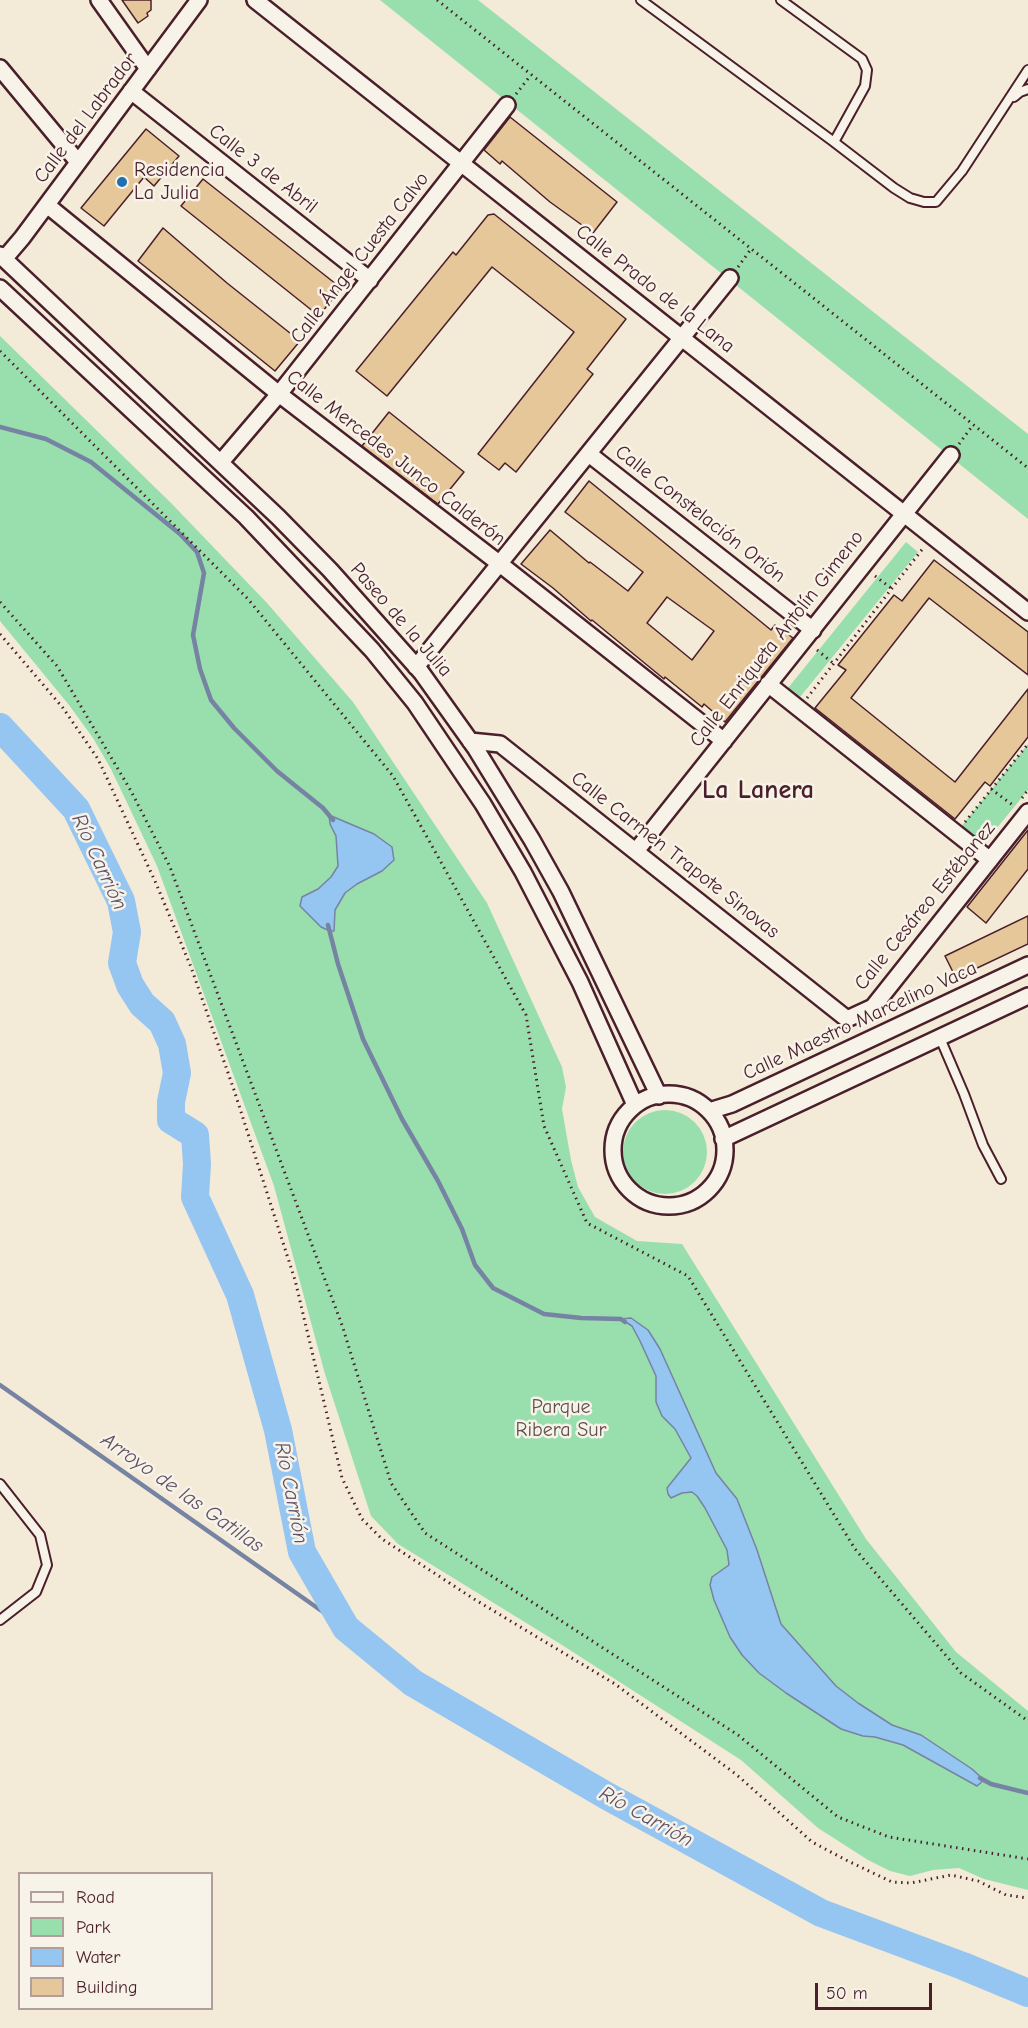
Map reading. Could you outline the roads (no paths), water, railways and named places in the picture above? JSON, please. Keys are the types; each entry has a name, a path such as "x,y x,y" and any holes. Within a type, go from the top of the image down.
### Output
{"street":[{"path":"99,0 148,69"},
{"name":"Calle del Labrador","path":"2,257 47,205 199,0"},
{"name":"Calle Prado de la Lana","path":"255,0 1028,612"},
{"path":"0,68 78,162"},
{"name":"Calle 3 de Abril","path":"131,91 370,280"},
{"name":"Calle Ángel Cuesta Calvo","path":"221,462 279,394 507,105"},
{"name":"Calle Mercedes Junco Calderón","path":"47,205 279,394 500,564 723,741"},
{"name":"Paseo de la Julia","path":"2,257 129,379 221,462 330,570 416,667 470,741 532,840 561,892 659,1096"},
{"path":"416,667 730,278"},
{"path":"0,288 246,517 372,650 415,704 452,755 522,872 580,982 635,1106"},
{"name":"Calle Constelación Orión","path":"590,454 813,630"},
{"name":"Calle Enriqueta Antolín Gimeno","path":"636,851 951,455"},
{"path":"768,684 990,860"},
{"name":"Calle Carmen Trapote Sinovas","path":"470,741 500,744 847,1019"},
{"name":"Calle Cesáreo Estébanez","path":"847,1019 873,1007 990,860 1021,809"},
{"name":"Calle Maestro Marcelino Vaca","path":"709,1112 732,1104 1028,965"},
{"path":"723,1139 1028,996"},
{"path":"659,1096 686,1098 699,1103 719,1125 725,1149 723,1165 716,1180 706,1192 693,1201 678,1206 661,1206 643,1200 627,1189 617,1172 613,1146 618,1127 627,1113 635,1106 659,1096"}],"lane":[{"path":"641,0 894,188 910,198 924,202 936,202 962,171 1028,70"},
{"path":"781,0 862,59 867,70 865,86 834,142"},
{"path":"1008,102 1020,92 1028,89"},
{"path":"940,1038 983,1145 1001,1179"},
{"path":"0,1484 40,1535 47,1565 36,1592 0,1620"}],"water":[{"path":"329,815 374,834 392,847 394,860 382,871 345,893 335,910 334,931 321,927 300,906 302,897 318,889 331,877 338,866 336,836 330,824"},
{"path":"631,1318 648,1330 660,1349 716,1473 737,1499 757,1550 781,1624 836,1686 892,1725 921,1735 972,1769 984,1780 977,1786 903,1745 841,1729 759,1673 742,1655 730,1637 710,1585 712,1577 729,1565 727,1550 697,1496 692,1492 671,1498 668,1494 667,1488 691,1458 675,1429 662,1416 656,1402 656,1376 632,1326 621,1319"}],"waterway":[{"path":"0,427 46,439 91,462 180,534 197,552 204,573 193,635 200,669 211,700 234,728 277,771 323,808 333,820"},
{"name":"Río Carrión","path":"0,727 76,809 121,901 127,932 122,963 130,985 142,1004 162,1022 172,1044 177,1073 171,1102 171,1120 195,1135 197,1164 195,1197 240,1295 278,1430 302,1552 346,1628 413,1683 607,1796 821,1913 1028,1993"},
{"path":"328,925 338,964 363,1039 402,1119 438,1181 462,1229 475,1265 493,1288 544,1314 621,1319 625,1322"},
{"name":"Arroyo de las Gatillas","path":"0,1385 346,1628"},
{"path":"980,1778 991,1784 1028,1793"}],"place":[{"name":"Residencia La Julia","path":"122,182"}],"district":[{"name":"La Lanera","path":"758,791"}],"park label":[{"name":"Parque Ribera Sur","path":"561,1418"}]}
